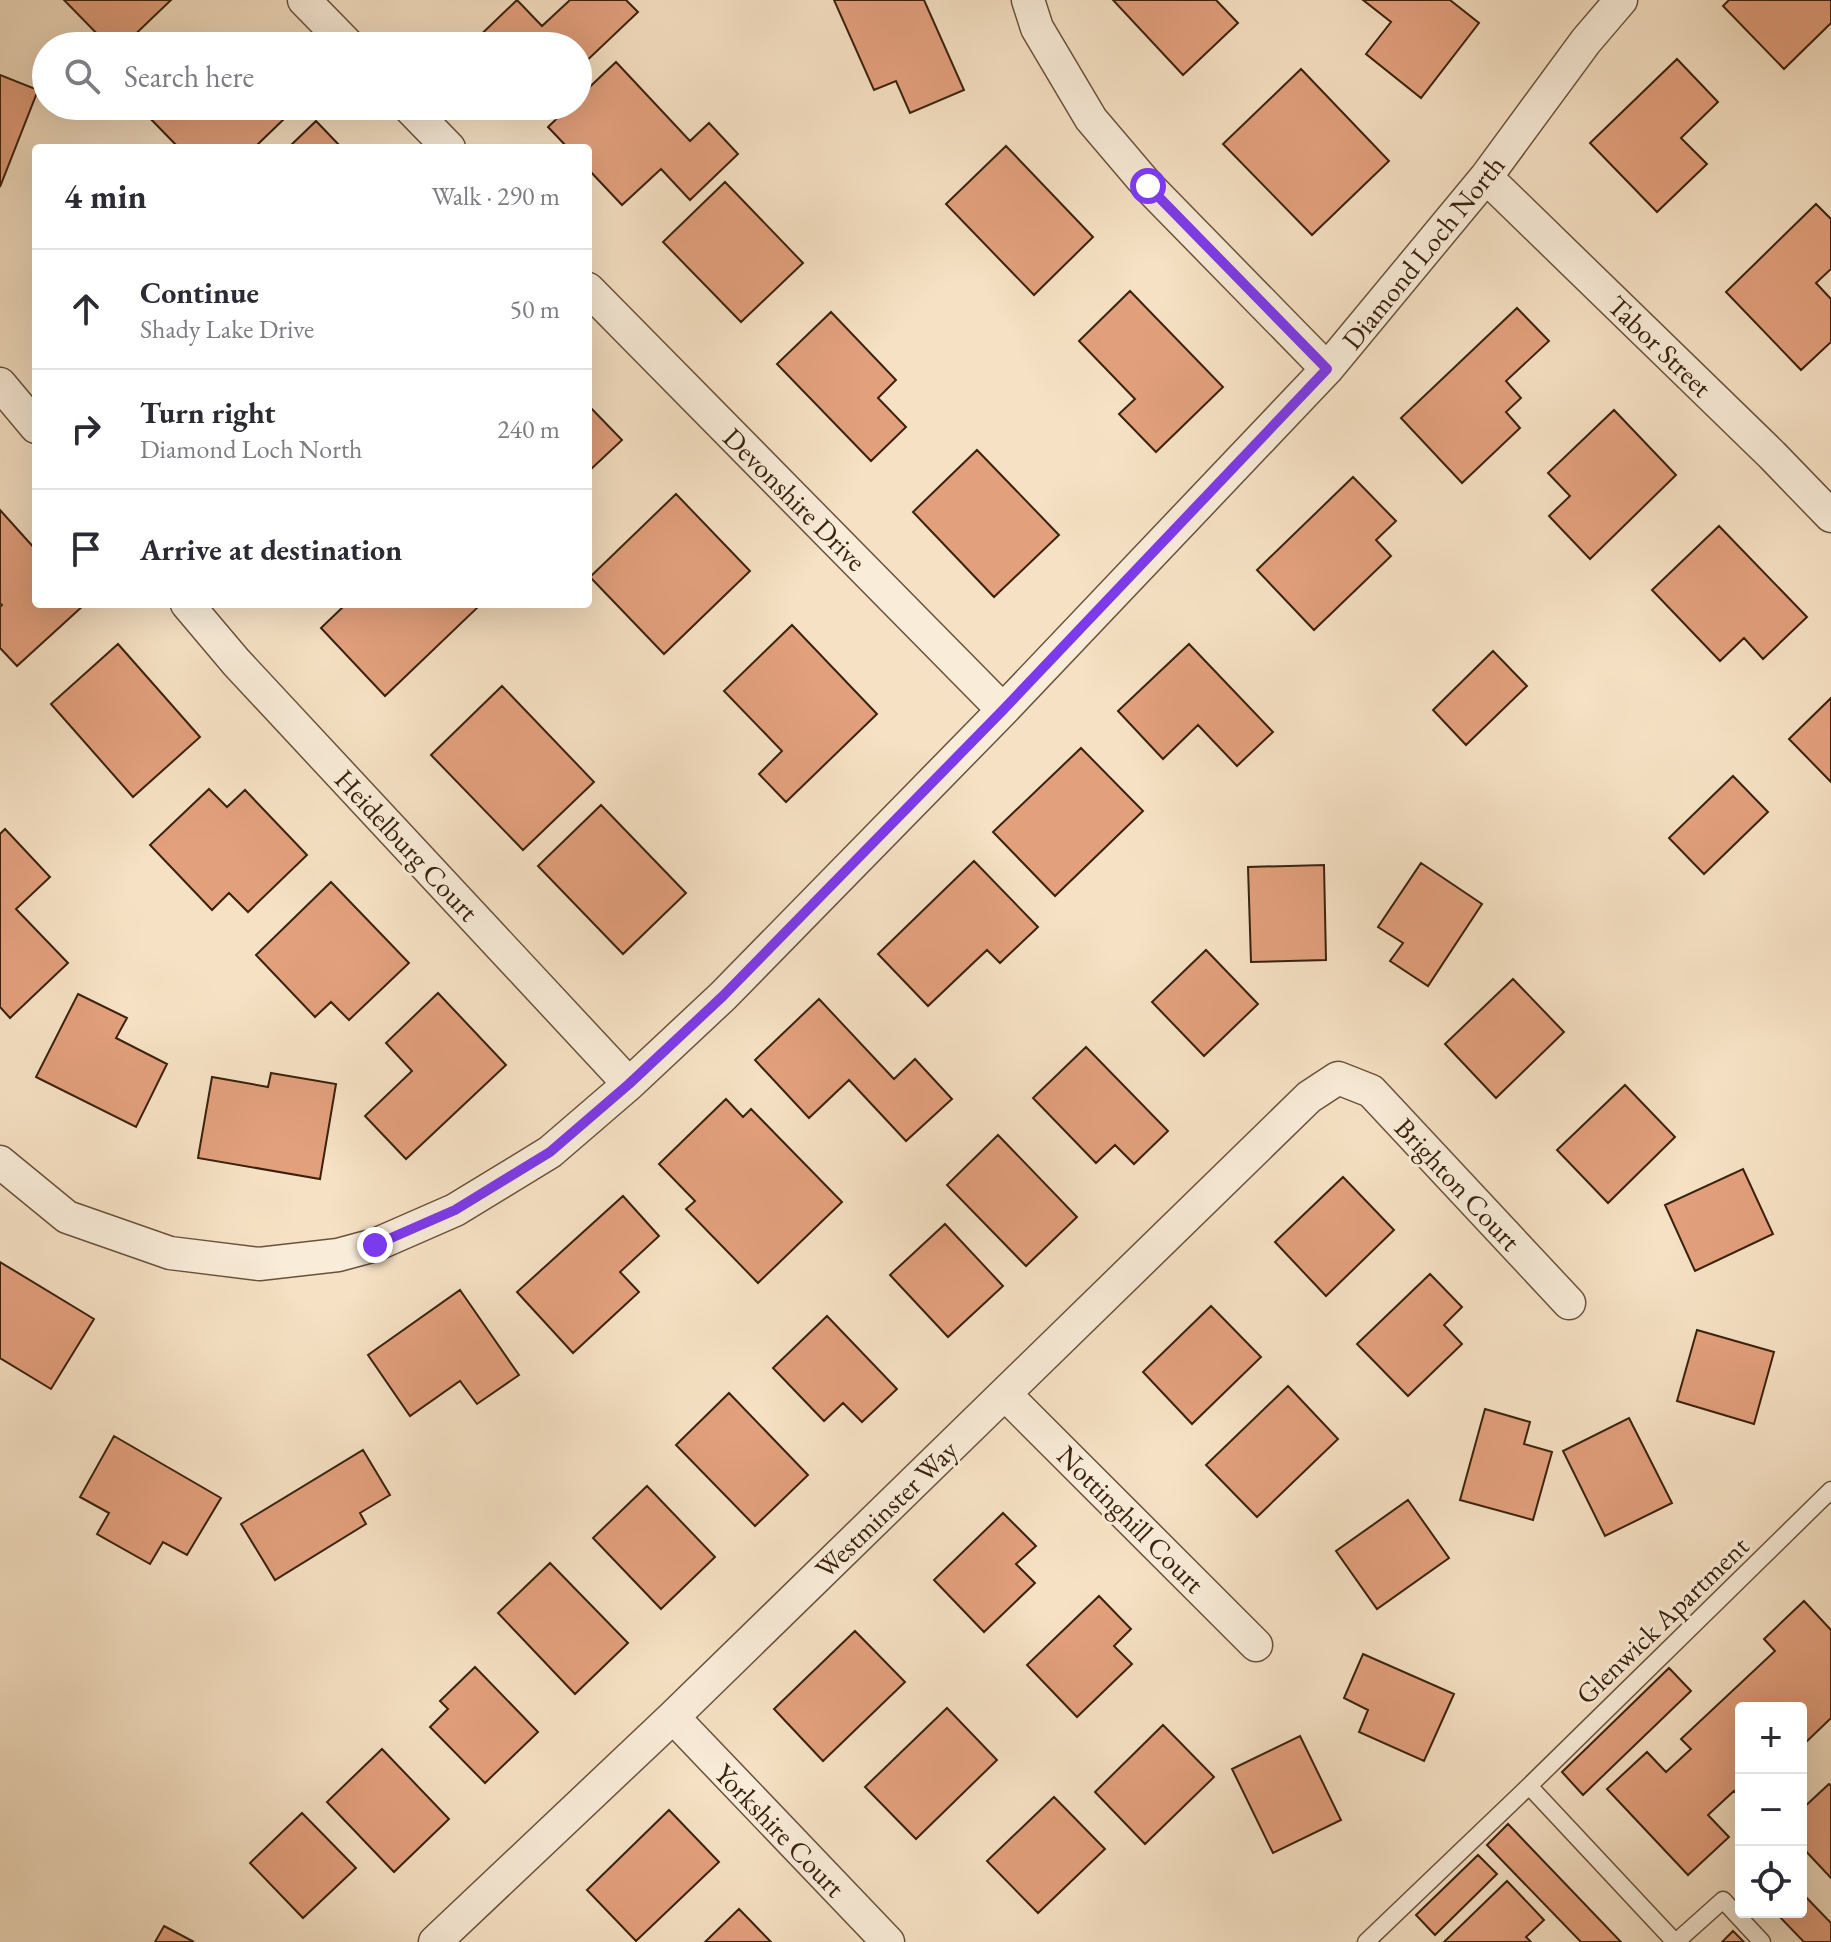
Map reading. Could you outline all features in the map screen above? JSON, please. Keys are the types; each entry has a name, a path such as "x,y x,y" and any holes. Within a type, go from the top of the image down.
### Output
{"street":[{"path":"304,0 335,32"},
{"path":"1028,0 1037,28 1091,119 1148,186 1327,369"},
{"name":"Diamond Loch North","path":"0,1162 67,1217 170,1253 259,1264 338,1255 375,1245 455,1210 550,1152 629,1084 723,996 1003,710 1327,369 1486,177 1586,41 1621,0"},
{"path":"422,120 445,144"},
{"name":"Tabor Street","path":"1486,177 1831,516"},
{"name":"Devonshire Drive","path":"592,293 1003,710"},
{"path":"0,384 32,422"},
{"name":"Heidelburg Court","path":"190,608 236,662 629,1084"},
{"name":"Brighton Court","path":"1338,1078 1371,1091 1569,1303"},
{"name":"Westminster Way","path":"435,1942 673,1717 1309,1097 1338,1078"},
{"name":"Nottinghill Court","path":"1005,1394 1256,1645"},
{"name":"Yorkshire Court","path":"673,1717 888,1942"}],"lane":[{"name":"Glenwick Apartment","path":"1366,1942 1831,1490"},
{"path":"1529,1786 1676,1942 1723,1900 1762,1942"}],"building":[{"path":"64,0 171,0 138,32 95,32"},
{"path":"517,0 542,26 570,0 626,0 638,12 592,56 592,32 484,32"},
{"path":"834,0 924,0 964,90 910,113 896,81 874,90"},
{"path":"1113,0 1216,0 1238,23 1183,75"},
{"path":"1363,0 1450,0 1479,23 1421,98 1366,54 1391,22"},
{"path":"1729,0 1831,0 1831,23 1784,69 1723,6"},
{"path":"1677,59 1718,102 1681,138 1707,164 1657,212 1590,143"},
{"path":"616,62 690,141 709,123 738,154 690,200 661,169 622,205 592,173 592,144 564,144 548,127 555,120 592,120 592,85"},
{"path":"1301,69 1389,161 1312,235 1223,144"},
{"path":"0,75 32,88 32,105 0,187"},
{"path":"152,120 283,120 258,144 175,144"},
{"path":"316,121 338,144 292,144"},
{"path":"1006,146 1093,237 1034,295 946,204"},
{"path":"725,182 803,263 741,322 663,242"},
{"path":"1816,204 1831,219 1831,269 1816,283 1831,299 1831,342 1801,370 1726,292"},
{"path":"1130,291 1223,387 1156,452 1119,414 1135,399 1079,341"},
{"path":"1517,308 1549,341 1506,381 1521,398 1506,412 1520,428 1462,483 1401,418"},
{"path":"831,312 896,380 878,398 906,427 871,461 777,364"},
{"path":"592,409 622,440 592,468"},
{"path":"1614,410 1676,475 1590,559 1549,516 1570,496 1548,473"},
{"path":"977,450 1059,535 994,597 913,512"},
{"path":"1353,477 1396,521 1376,540 1391,556 1314,630 1257,570"},
{"path":"676,494 750,571 664,654 592,579 592,575"},
{"path":"0,510 32,546 32,608 81,608 17,666 0,648"},
{"path":"1719,526 1807,617 1763,659 1744,638 1720,661 1652,590"},
{"path":"342,608 477,608 385,696 321,628"},
{"path":"792,625 877,714 786,802 759,774 782,751 724,691"},
{"path":"118,644 200,737 133,797 51,704"},
{"path":"1189,644 1273,732 1237,766 1198,725 1163,759 1118,711"},
{"path":"1493,651 1527,686 1466,745 1433,710"},
{"path":"502,686 594,782 523,850 431,755"},
{"path":"1831,698 1831,782 1789,739"},
{"path":"1081,748 1143,811 1055,896 993,832"},
{"path":"1733,776 1768,812 1704,874 1669,838"},
{"path":"209,789 227,807 245,790 307,855 248,912 229,893 212,910 150,845"},
{"path":"601,805 686,893 623,954 538,866"},
{"path":"5,829 50,877 16,909 68,963 10,1018 0,1007 0,834"},
{"path":"974,861 1038,927 1000,963 987,950 928,1006 878,954"},
{"path":"1421,863 1482,904 1428,986 1390,961 1403,943 1378,927"},
{"path":"1324,865 1326,960 1251,962 1248,867"},
{"path":"331,882 409,963 349,1020 331,1002 315,1017 256,955"},
{"path":"1206,950 1258,1004 1204,1056 1152,1002"},
{"path":"1513,979 1564,1032 1496,1098 1445,1044"},
{"path":"438,993 506,1065 406,1159 365,1116 412,1071 386,1043"},
{"path":"78,994 127,1018 116,1038 167,1064 136,1127 36,1077"},
{"path":"819,999 894,1079 915,1059 952,1099 906,1141 849,1080 809,1118 755,1060"},
{"path":"1086,1047 1168,1131 1134,1164 1115,1145 1096,1163 1033,1098"},
{"path":"271,1073 336,1084 320,1179 198,1158 212,1077 268,1087"},
{"path":"1625,1085 1675,1137 1608,1203 1557,1150"},
{"path":"726,1099 743,1117 751,1109 842,1202 758,1283 686,1209 695,1201 659,1164"},
{"path":"998,1135 1077,1217 1026,1266 947,1185"},
{"path":"1743,1169 1773,1234 1695,1271 1665,1205"},
{"path":"1343,1177 1394,1230 1326,1296 1275,1242"},
{"path":"623,1196 659,1236 620,1272 639,1292 573,1353 517,1292"},
{"path":"945,1224 1003,1286 948,1337 890,1275"},
{"path":"0,1262 94,1319 51,1389 0,1358"},
{"path":"1430,1274 1462,1307 1444,1325 1462,1344 1408,1396 1357,1344"},
{"path":"460,1290 519,1375 477,1404 460,1381 410,1416 368,1355"},
{"path":"1211,1306 1261,1357 1192,1424 1143,1372"},
{"path":"827,1316 897,1389 862,1422 843,1403 824,1421 773,1368"},
{"path":"1697,1330 1774,1352 1754,1424 1677,1401"},
{"path":"1288,1386 1338,1439 1257,1517 1206,1465"},
{"path":"729,1393 808,1475 755,1526 676,1445"},
{"path":"1485,1409 1530,1422 1524,1444 1552,1452 1533,1520 1460,1500"},
{"path":"1629,1418 1672,1503 1605,1536 1563,1451"},
{"path":"114,1436 221,1498 187,1555 163,1542 150,1564 97,1534 109,1513 80,1497"},
{"path":"363,1450 390,1495 360,1513 366,1524 275,1580 241,1524"},
{"path":"647,1486 715,1557 661,1609 593,1538"},
{"path":"1408,1500 1449,1558 1377,1609 1336,1551"},
{"path":"1003,1513 1036,1546 1016,1564 1035,1583 984,1632 934,1580"},
{"path":"550,1563 628,1643 575,1694 498,1613"},
{"path":"1099,1596 1131,1629 1114,1646 1132,1664 1077,1717 1027,1665"},
{"path":"1804,1601 1831,1630 1831,1718 1807,1741 1807,1702 1735,1702 1735,1792 1708,1815 1729,1837 1688,1875 1607,1789 1647,1752 1666,1772 1691,1749 1681,1739 1775,1651 1764,1639"},
{"path":"855,1631 905,1682 823,1761 774,1709"},
{"path":"1363,1654 1454,1694 1424,1761 1359,1732 1368,1710 1344,1698"},
{"path":"475,1667 538,1732 485,1783 430,1727 448,1709 440,1701"},
{"path":"1669,1668 1691,1691 1583,1795 1562,1772"},
{"path":"947,1708 997,1760 916,1839 865,1787"},
{"path":"1163,1725 1214,1777 1145,1844 1095,1792"},
{"path":"1300,1736 1341,1820 1273,1853 1232,1769"},
{"path":"382,1749 449,1819 394,1872 327,1802"},
{"path":"1829,1784 1831,1786 1831,1878 1807,1852 1807,1804"},
{"path":"1054,1797 1105,1849 1038,1913 987,1861"},
{"path":"669,1810 719,1862 636,1941 587,1890"},
{"path":"302,1813 356,1868 303,1918 250,1863"},
{"path":"1508,1824 1621,1942 1581,1942 1487,1845"},
{"path":"1478,1855 1497,1874 1435,1935 1416,1915"},
{"path":"1507,1881 1544,1920 1526,1937 1531,1942 1444,1942"},
{"path":"1807,1898 1831,1923 1831,1942 1804,1942 1781,1918 1807,1918"},
{"path":"739,1909 771,1942 705,1942"},
{"path":"164,1926 194,1942 155,1942"},
{"path":"1733,1931 1744,1942 1722,1942"}],"route":[{"path":"375,1245 455,1210 550,1152 629,1084 723,996 1003,710 1327,369 1148,186"}]}
